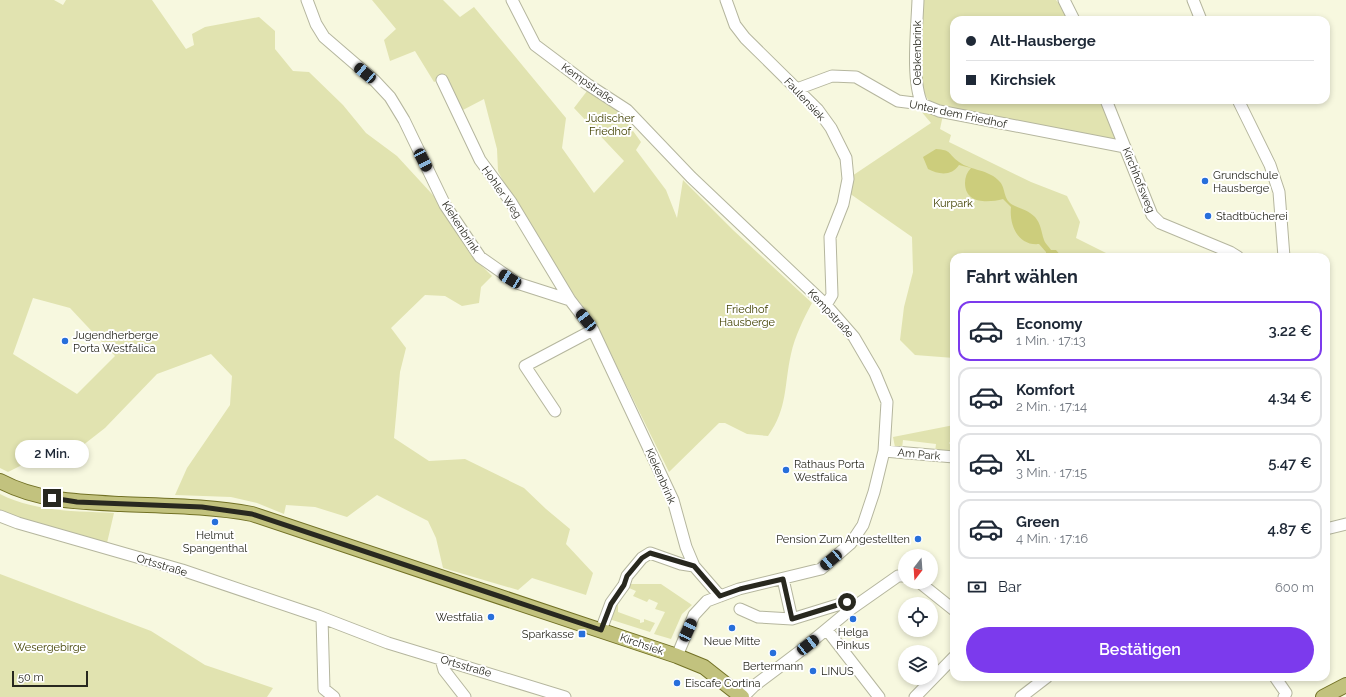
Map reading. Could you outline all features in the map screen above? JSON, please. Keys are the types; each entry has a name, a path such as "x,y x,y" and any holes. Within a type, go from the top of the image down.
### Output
{"main road":[{"name":"Kirchsiek","path":"0,481 25,492 61,500 202,507 252,514 677,656 704,667 742,697"},
{"path":"1323,697 1346,685"},
{"path":"1333,697 1346,688"}],"street":[{"name":"Kiekenbrink","path":"307,0 316,24 324,37 375,81 390,97 404,120 446,205 480,257 517,283 570,300 593,330 673,500 686,547 694,566 720,596"},
{"name":"Kempstraße","path":"512,0 535,45 587,84 627,110 690,177 826,305 854,337 875,373 887,402 884,451 874,492 863,525 851,544 821,569 740,589 707,601 694,616 677,656"},
{"name":"Faulensiek","path":"726,0 735,25 745,38 818,110 831,128 846,158 848,179 843,204 830,237 832,295 826,305"},
{"name":"Oebkenbrink","path":"918,0 916,81 917,95 922,104"},
{"path":"1064,0 1072,16"},
{"path":"1193,0 1199,16"},
{"name":"Unter dem Friedhof","path":"797,89 832,76 856,76 898,101 922,104 938,111 1125,147"},
{"name":"Hohler Weg","path":"442,80 480,160 511,202 570,300"},
{"name":"Kirchhofsweg","path":"1108,104 1152,215 1160,223 1232,253"},
{"path":"1240,104 1270,165 1278,192 1284,253"},
{"path":"555,410 525,366 593,330"},
{"name":"Am Park","path":"884,451 950,457"},
{"name":"Ortsstraße","path":"0,516 18,523 182,570 322,618 388,643 565,697"},
{"path":"1330,528 1346,524"},
{"path":"601,630 611,604 624,585 627,576 642,558 650,553 694,566"},
{"path":"742,697 754,686 827,630 851,609 898,576"},
{"path":"783,579 792,619"},
{"path":"928,589 950,607"},
{"path":"740,609 758,617 792,619 847,602 851,609"},
{"path":"322,618 324,689 334,697"},
{"path":"827,630 879,697"},
{"path":"441,659 444,670 465,697"},
{"path":"915,697 950,661"},
{"path":"1021,697 1042,681"},
{"path":"1278,681 1286,693 1284,697"}],"green space":[{"path":"0,0 54,0 63,5 66,0 152,0 186,49 194,45 192,34 205,27 259,17 275,31 275,49 293,71 309,72 343,105 366,133 397,156 443,206 471,255 492,276 481,287 479,303 462,306 445,296 425,295 391,328 406,348 400,372 394,438 429,461 465,459 524,488 570,529 566,544 593,573 586,595 532,578 518,590 443,568 436,538 428,521 377,495 347,517 315,507 286,505 284,514 257,503 231,497 175,495 187,468 230,405 232,376 211,354 157,374 105,428 64,460 24,464 8,472 0,468","holes":["33,298 70,308 115,356 77,394 13,354"]},
{"path":"372,0 443,0 460,17 474,7 566,118 562,148 594,193 624,161 574,108 587,91 620,113 641,142 636,150 666,190 677,218 683,180 733,230 812,303 802,322 795,341 791,354 782,406 779,416 768,436 747,434 725,423 719,423 669,472 601,334 582,305 562,279 537,234 504,183 498,171 497,149 484,99 461,111 446,77 434,82 415,51 390,61 384,40 396,29"},
{"path":"920,0 1056,0 1068,16 950,16 950,104 1103,104 1118,141 943,108 936,105 928,100 923,89 920,78"},
{"name":"Kurpark","path":"920,110 943,115 940,129 951,135 949,142 1031,182 1067,196 1080,222 1076,238 1106,253 950,253 950,358 915,355 900,340 904,307 913,272 912,237 849,193 852,176 931,123"},
{"path":"950,426 950,451 935,452 936,444 903,440 902,448 895,447 893,437"},
{"path":"0,494 27,504 56,510 114,513 107,543 55,530 0,512"},
{"name":"Wesergebirge","path":"0,574 151,631 205,665 273,688 267,697 0,697"},
{"path":"630,584 661,584 692,605 682,614 671,639 654,634 665,612 655,609 658,603 649,599 647,602 633,596 636,591 629,588"},
{"path":"615,604 618,605 618,612 640,620 640,623 644,622 644,619 655,623 650,632 609,619"}],"shaded area":[{"path":"936,149 945,150 964,165 985,172 996,178 1002,185 1006,197 1010,203 1027,211 1035,217 1040,225 1045,242 1051,250 1056,250 1059,253 1046,253 1039,244 1025,242 1020,238 1013,227 1011,207 1003,199 984,201 973,198 969,195 966,190 965,181 967,173 971,168 959,165 956,169 949,173 936,172 928,169 923,157"}],"place":[{"name":"Grundschule Hausberge","path":"1205,181"},
{"name":"Stadtbücherei","path":"1208,216"},
{"name":"Jugendherberge Porta Westfalica","path":"65,341"},
{"name":"Rathaus Porta Westfalica","path":"786,470"},
{"name":"Helmut Spangenthal","path":"215,522"},
{"name":"Pension Zum Angestellten","path":"918,539"},
{"name":"Westfalia","path":"491,617"},
{"name":"Helga Pinkus","path":"853,619"},
{"name":"Neue Mitte","path":"732,628"},
{"name":"Sparkasse","path":"582,634"},
{"name":"Bertermann","path":"773,653"},
{"name":"LINUS","path":"813,671"},
{"name":"Eiscafe Cortina","path":"677,683"}],"route":[{"path":"52,498 77,502 202,507 252,514 601,630 611,604 624,585 627,576 642,558 650,553 681,564 694,566 720,596 740,589 783,579 792,619 847,602"}],"park label":[{"name":"Jüdischer Friedhof","path":"610,124"},
{"name":"Friedhof Hausberge","path":"747,315"}]}
